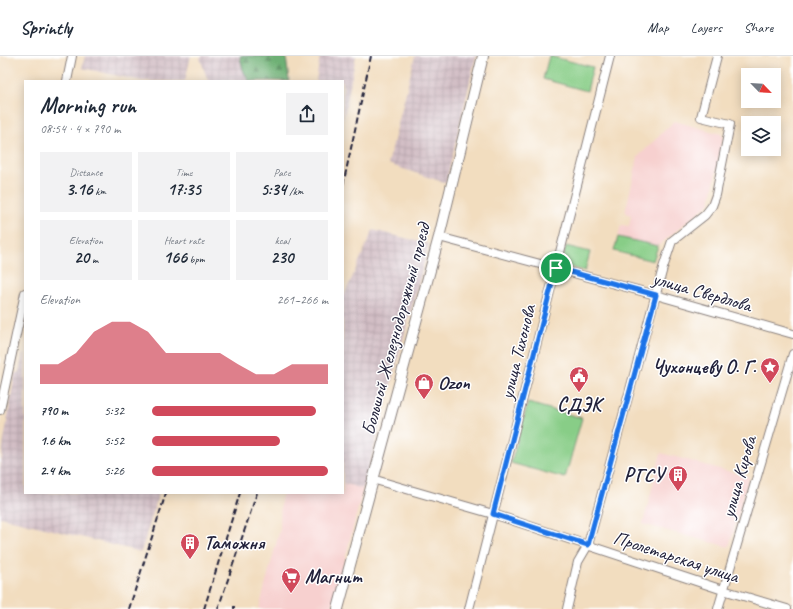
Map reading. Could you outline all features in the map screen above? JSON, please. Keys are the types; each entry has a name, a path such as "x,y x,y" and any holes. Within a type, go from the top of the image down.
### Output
{"main road":[{"name":"Большой Железнодорожный проезд","path":"338,609 372,479 439,237 483,56"}],"street":[{"path":"67,80 72,56"},
{"name":"улица Тихонова","path":"468,609 610,56"},
{"path":"567,609 578,562 588,545 672,241 705,215 712,206 716,195 730,124 701,117 717,56"},
{"name":"улица Свердлова","path":"439,237 656,295 793,334"},
{"path":"0,410 2,392 24,297"},
{"name":"улица Кирова","path":"718,609 793,354"},
{"name":"Пролетарская улица","path":"372,479 493,514 723,590 787,609"}],"shaded area":[{"path":"85,56 191,56 185,80 137,80 82,68"},
{"path":"202,56 243,56 251,80 208,80 200,58"},
{"path":"320,56 356,56 344,115 344,80 316,80"},
{"path":"415,56 476,56 446,183 388,164"},
{"path":"674,121 721,134 723,137 710,202 658,246 618,237 621,225 629,226 631,215 625,213 638,157"},
{"path":"373,230 429,244 363,489 344,483 344,296"},
{"path":"24,354 24,494 159,494 141,552 0,517 0,470 15,373 19,373"},
{"path":"661,453 749,477 729,547 643,524"},
{"path":"344,483 363,489 332,609 259,609 280,529 281,500 283,494 344,494"}],"green space":[{"path":"240,56 286,56 289,80 248,80 243,70"},
{"path":"549,56 593,67 587,91 543,79"},
{"path":"618,237 658,246 653,261 614,251"},
{"path":"566,246 590,252 585,271 561,265"},
{"path":"528,403 582,418 565,478 511,463"}],"railway":[{"path":"344,180 371,56"},
{"path":"129,609 166,494"},
{"path":"204,609 240,494"},
{"path":"218,609 257,494"}],"place":[{"name":"Чухонцеву О. Г.","path":"770,384"},
{"name":"СДЭК","path":"579,393"},
{"name":"Ozon","path":"424,400"},
{"name":"РГСУ","path":"678,492"},
{"name":"Таможня","path":"190,560"},
{"name":"Магнит","path":"291,594"}],"route":[{"path":"556,268 656,295 588,545 493,514 556,268"}]}
